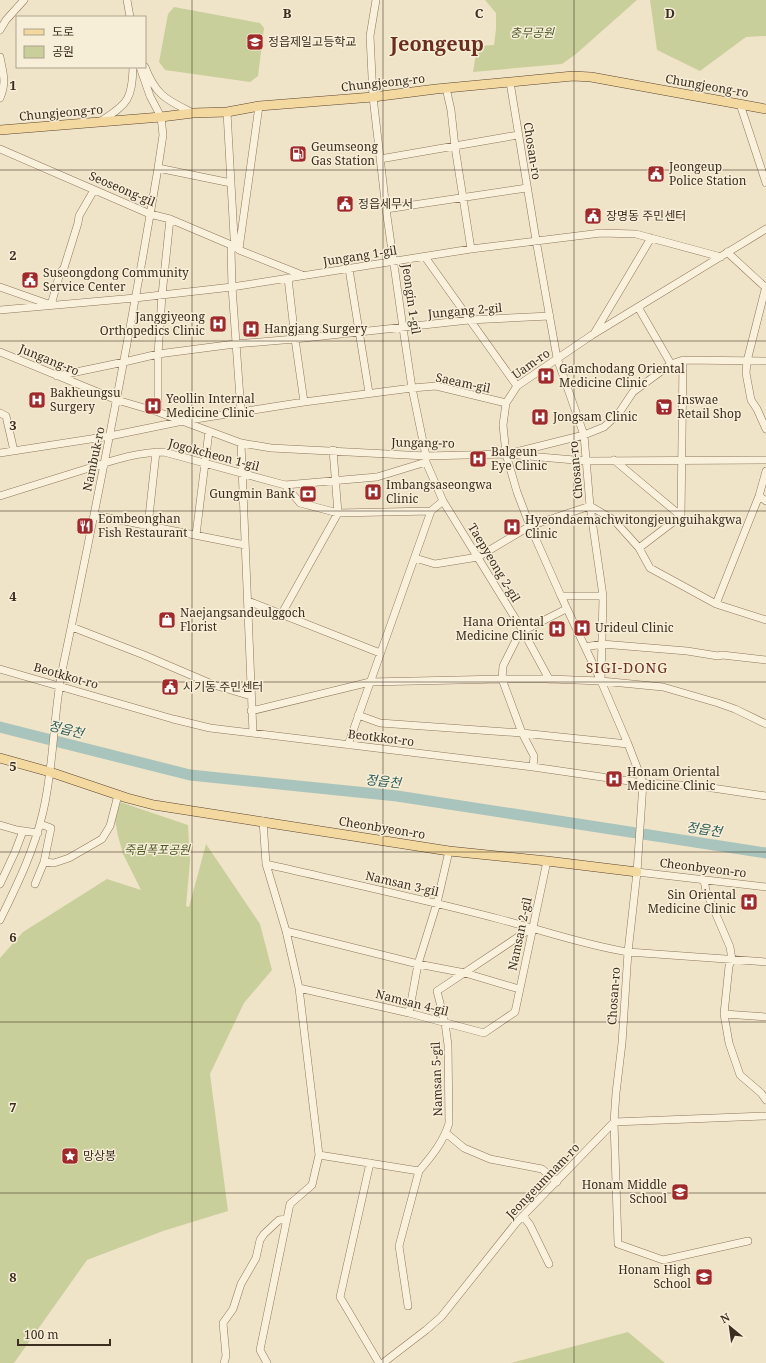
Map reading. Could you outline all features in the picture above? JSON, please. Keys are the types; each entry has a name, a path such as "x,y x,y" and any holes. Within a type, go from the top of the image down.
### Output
{"main road":[{"name":"Chungjeong-ro","path":"0,130 193,113 227,112 259,106 373,97 446,88 573,76 591,77 766,109"},
{"name":"Cheonbyeon-ro","path":"0,758 50,772 118,795 154,805 263,821 449,852 547,861 637,872"}],"street":[{"path":"0,30 6,20 24,0"},
{"path":"126,0 130,16"},
{"name":"Jeongin 1-gil","path":"376,0 370,36 373,97 386,209 395,262 403,328 412,388 426,459"},
{"path":"0,57 4,80 4,88 0,98"},
{"path":"100,122 117,110 130,95 133,68"},
{"path":"140,68 150,96 161,117"},
{"path":"145,68 157,90 166,99 193,113"},
{"name":"Chosan-ro","path":"510,82 557,358 584,435 590,506 603,596 601,681 643,783 637,872 628,952 622,1043 614,1122 618,1244 663,1260 748,1241"},
{"path":"446,88 451,110 455,147 472,249"},
{"path":"740,104 766,183"},
{"path":"238,248 259,106"},
{"path":"227,112 234,237 238,248"},
{"name":"Nambuk-ro","path":"0,920 28,860 43,812 52,762 59,685 117,400 158,168 163,135 161,117"},
{"path":"380,160 518,135"},
{"name":"Seoseong-gil","path":"0,149 150,214 170,219 303,276"},
{"path":"158,168 231,183"},
{"path":"386,209 527,188"},
{"path":"0,287 51,305 60,273 64,268 79,216 94,190"},
{"path":"158,412 158,354 162,295 170,219"},
{"name":"Uam-ro","path":"601,681 566,609 517,492 506,454 504,425 506,403 517,386 594,333 766,229"},
{"name":"Jungang 1-gil","path":"0,310 135,298 232,287 472,249 601,233 636,234 721,256"},
{"path":"594,333 651,238"},
{"path":"238,248 231,249 235,344 241,412"},
{"path":"727,252 766,286 747,361 746,373 747,387 751,400 766,429"},
{"path":"425,257 517,386"},
{"path":"349,269 358,333 369,393"},
{"path":"288,278 304,402"},
{"path":"638,307 671,364"},
{"name":"Jungang 2-gil","path":"57,376 158,354 235,344 358,333 469,320 550,316"},
{"name":"Jungang-ro","path":"0,352 117,400 184,421 241,443 271,448 333,450 426,459 506,454 586,461 766,460"},
{"path":"681,516 683,360"},
{"path":"506,454 584,435 604,427 619,413 633,392 671,364 683,360 766,361"},
{"name":"Saeam-gil","path":"0,453 110,436 184,421 304,402 412,388 436,386 506,403"},
{"path":"0,413 6,416 14,451"},
{"path":"196,535 208,431"},
{"path":"241,443 253,733"},
{"path":"281,615 338,513 333,450"},
{"path":"148,526 156,452"},
{"name":"Jogokcheon 1-gil","path":"0,496 134,454 156,452 164,452 204,462 285,485 378,477 426,459"},
{"name":"Taepyeong 2-gil","path":"426,459 443,501 523,632 549,679"},
{"path":"614,460 681,516"},
{"path":"716,604 759,496 766,474"},
{"path":"285,485 300,503 338,513 431,511"},
{"path":"759,496 766,501"},
{"path":"348,745 431,511 443,501"},
{"path":"415,558 435,564 478,557 530,526 590,506 614,520 639,548 650,568 716,604 766,620"},
{"path":"94,515 245,545"},
{"path":"639,548 681,516"},
{"path":"561,596 603,596"},
{"path":"248,601 380,653"},
{"path":"533,767 534,756 522,733 502,678 502,666 517,638 523,632 566,609"},
{"path":"72,627 144,655 214,685 251,696"},
{"path":"585,647 602,644 687,651 718,656 722,655 766,660"},
{"name":"Beotkkot-ro","path":"0,669 173,719 210,728 533,767 643,783 699,786 766,796"},
{"path":"251,711 370,682 502,678 549,679 601,681 663,687 724,705 766,724"},
{"path":"358,715 380,723 522,733 628,744"},
{"path":"44,862 54,863 70,858 102,839 110,826 118,795"},
{"path":"263,821 266,864 286,931 300,988 319,1155 312,1185 290,1204 286,1219 260,1350 267,1363"},
{"path":"35,884 44,862 51,828 40,824"},
{"path":"0,825 37,835 48,841"},
{"path":"0,884 13,858 23,831"},
{"path":"409,1013 418,964 437,903 449,852"},
{"name":"Namsan 2-gil","path":"514,1012 547,861"},
{"name":"Namsan 3-gil","path":"266,864 437,903 533,927 611,950 766,962"},
{"name":"Cheonbyeon-ro","path":"637,872 766,887"},
{"path":"704,880 706,891 730,947 732,960 729,966 724,1014 728,1043 740,1075 761,1093 766,1100"},
{"name":"Namsan 5-gil","path":"419,1171 430,1159 446,1134 449,1124 448,1044 437,991 533,927"},
{"path":"286,931 418,964 465,973 519,989"},
{"name":"Namsan 4-gil","path":"300,988 409,1013 484,1033 514,1012"},
{"path":"724,1014 766,1017"},
{"path":"614,1122 766,1116"},
{"name":"Jeongeumnam-ro","path":"383,1363 441,1317 516,1223 614,1122"},
{"path":"446,1134 464,1148 490,1159 542,1169 557,1182"},
{"path":"319,1155 419,1171 399,1246 408,1306"},
{"path":"370,1163 340,1296 379,1363"},
{"path":"523,1216 530,1224 549,1264"},
{"path":"224,1363 226,1356 223,1323 233,1309 241,1284 256,1258 260,1240 264,1234 280,1220 286,1219"}],"green space":[{"name":"충무공원","path":"485,0 637,0 576,54 562,64 473,72 477,46 494,45 496,13"},
{"path":"650,0 766,0 766,36 746,37 700,71 657,50"},
{"path":"174,7 260,23 264,28 258,76 250,82 165,70 159,62 168,14"},
{"name":"죽림폭포공원","path":"120,802 188,825 190,861 186,906 189,907 206,844 260,924 272,970 244,1003 210,1074 228,1211 163,1231 87,1260 14,1363 0,1363 0,958 23,932 107,879 141,890 123,854 118,836 115,820"},
{"path":"628,1332 665,1363 511,1363"}],"waterway":[{"name":"정읍천","path":"0,727 190,775 397,796 766,853"}],"place":[{"name":"정읍제일고등학교","path":"255,42"},
{"name":"Geumseong Gas Station","path":"298,154"},
{"name":"Jeongeup Police Station","path":"656,174"},
{"name":"정읍세무서","path":"345,204"},
{"name":"장명동 주민센터","path":"593,216"},
{"name":"Suseongdong Community Service Center","path":"30,280"},
{"name":"Janggiyeong Orthopedics Clinic","path":"218,324"},
{"name":"Hangjang Surgery","path":"251,329"},
{"name":"Gamchodang Oriental Medicine Clinic","path":"546,376"},
{"name":"Bakheungsu Surgery","path":"37,400"},
{"name":"Yeollin Internal Medicine Clinic","path":"153,406"},
{"name":"Inswae Retail Shop","path":"664,407"},
{"name":"Jongsam Clinic","path":"540,417"},
{"name":"Balgeun Eye Clinic","path":"478,459"},
{"name":"Imbangsaseongwa Clinic","path":"373,492"},
{"name":"Gungmin Bank","path":"308,494"},
{"name":"Eombeonghan Fish Restaurant","path":"85,526"},
{"name":"Hyeondaemachwitongjeunguihakgwa Clinic","path":"512,527"},
{"name":"Naejangsandeulggoch Florist","path":"167,620"},
{"name":"Urideul Clinic","path":"582,628"},
{"name":"Hana Oriental Medicine Clinic","path":"557,629"},
{"name":"시기동 주민센터","path":"170,687"},
{"name":"Honam Oriental Medicine Clinic","path":"614,779"},
{"name":"Sin Oriental Medicine Clinic","path":"749,902"},
{"name":"망상봉","path":"70,1156"},
{"name":"Honam Middle School","path":"680,1192"},
{"name":"Honam High School","path":"704,1277"}],"district":[{"name":"Jeongeup","path":"437,44"},
{"name":"SIGI-DONG","path":"627,668"}]}
